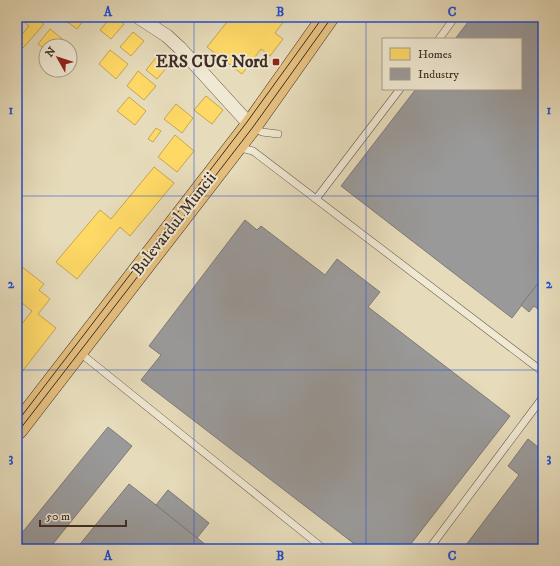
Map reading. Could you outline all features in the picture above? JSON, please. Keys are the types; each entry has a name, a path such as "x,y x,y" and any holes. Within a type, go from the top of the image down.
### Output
{"main road":[{"name":"Bulevardul Muncii","path":"17,429 251,126 328,17"}],"street":[{"path":"138,17 167,36 180,48 251,126"}],"lane":[{"path":"439,38 455,17"},
{"path":"316,199 399,90"},
{"path":"251,126 262,132 278,134"},
{"path":"235,146 253,151 543,372"},
{"path":"77,350 324,549"},
{"path":"429,549 543,397"}],"building: Homes":[{"path":"18,17 36,17 44,24 23,48 17,43 17,40 29,26"},
{"path":"61,17 86,17 77,29"},
{"path":"111,17 116,17 124,24 111,39 100,30"},
{"path":"231,17 287,17 275,33 283,39 270,56 261,49 242,74 207,47"},
{"path":"50,29 61,38 43,38"},
{"path":"133,32 144,41 131,56 120,47"},
{"path":"110,50 128,64 116,79 99,64"},
{"path":"159,54 170,64 157,79 146,70"},
{"path":"138,71 156,86 144,100 127,86"},
{"path":"206,96 223,110 212,124 194,110"},
{"path":"129,97 146,111 135,125 117,111"},
{"path":"176,104 193,118 182,133 164,119"},
{"path":"156,128 161,131 153,142 148,139"},
{"path":"175,135 194,151 177,172 158,157"},
{"path":"154,167 174,183 130,236 120,227 77,279 56,262 100,210 111,219"},
{"path":"17,263 44,284 39,290 50,299 38,314 56,328 17,378 17,330 32,311 17,299"}],"building: Industry":[{"path":"472,17 543,17 543,277 512,318 341,186 415,90 522,90 522,38 456,38"},
{"path":"245,220 257,230 261,226 325,275 337,259 380,292 368,307 510,416 407,549 361,549 141,380 161,355 149,346"},
{"path":"543,277 543,313 534,306 529,312 521,305"},
{"path":"108,427 132,446 52,545 56,549 17,549 17,539"},
{"path":"528,439 543,451 543,549 463,549 519,475 508,466"},
{"path":"129,484 156,505 211,549 76,549"},
{"path":"168,490 209,523 197,538 156,505"}],"tram line":[{"path":"17,422 247,122 323,17"},
{"path":"17,433 253,127 332,17"}],"place":[{"name":"ERS CUG Nord","path":"276,62"}]}
